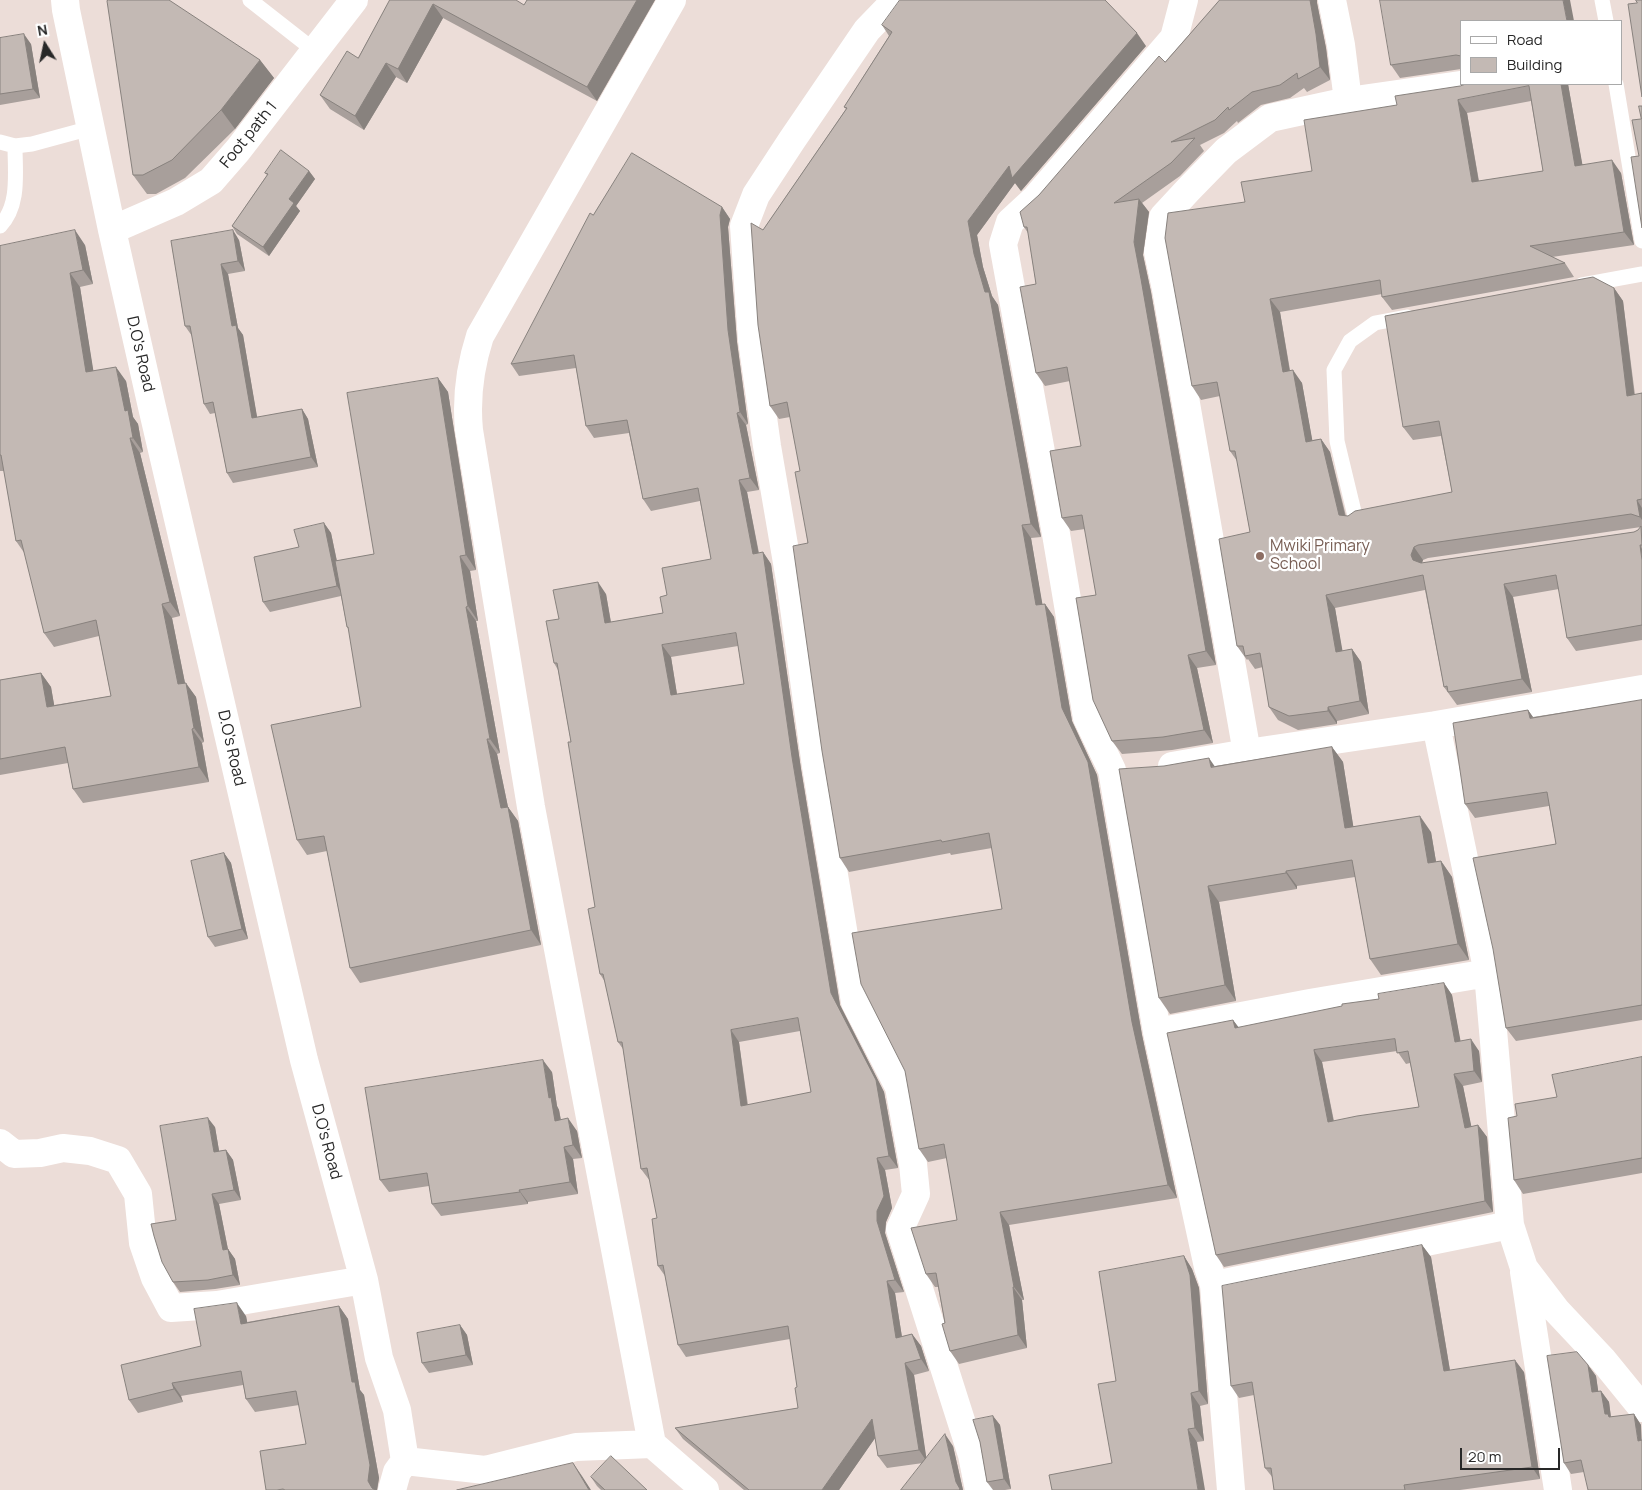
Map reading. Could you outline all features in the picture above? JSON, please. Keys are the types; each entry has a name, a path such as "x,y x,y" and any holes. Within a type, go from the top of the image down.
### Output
{"street":[{"name":"D.O's Road","path":"66,0 66,10 112,230 158,436 304,1060 364,1280 379,1358 398,1410 405,1462"},
{"name":"Foot path 1","path":"112,230 176,202 211,181 238,150 354,0"},
{"path":"672,0 480,336 472,361 467,408 531,807 652,1444 705,1490"},
{"path":"896,0 867,30 792,140 756,195 744,226 752,340 767,446 791,586 816,766 855,1002 899,1088 913,1164 916,1194 900,1228 972,1455 979,1490"},
{"path":"1184,0 1174,38 1036,198 1010,222 1003,244 1056,534 1087,718 1112,770 1157,1032 1208,1267 1214,1285 1231,1490"},
{"path":"1332,0 1341,45 1348,102"},
{"path":"1247,753 1168,298 1158,252 1163,217 1226,151 1270,118 1348,102 1460,85"},
{"path":"1112,770 1174,766 1247,753 1436,725 1642,689"},
{"path":"1436,725 1488,973 1510,1225 1524,1268 1558,1490"},
{"path":"1157,1032 1310,1003 1488,973"},
{"path":"0,1143 14,1154 40,1153 62,1148 90,1151 118,1160 138,1194 143,1243 155,1278 171,1308 217,1305 364,1280"},
{"path":"1214,1285 1510,1225"},
{"path":"1524,1268 1556,1310 1603,1360 1642,1408"},
{"path":"392,1490 397,1472 405,1462 485,1470 576,1447 652,1444"}],"lane":[{"path":"250,0 315,51"},
{"path":"1602,0 1606,20"},
{"path":"1616,85 1642,241"},
{"path":"0,142 15,146 32,144 91,128"},
{"path":"0,226 5,221 14,204 15,146"},
{"path":"1565,288 1642,274"},
{"path":"1356,520 1337,441 1334,370 1350,341 1375,323 1422,314"}],"building":[{"path":"169,0 260,60 221,110 172,160 143,175 133,175 107,1"},
{"path":"390,0 516,0 524,5 527,0 637,0 587,87 433,4 398,69 386,63 355,116 320,95 347,51 358,58"},
{"path":"900,0 1105,0 1137,33 1012,178 1009,166 968,221 974,254 985,292 989,292 1031,524 1022,525 1036,605 1045,604 1062,708 1088,762 1132,1022 1168,1185 1000,1212 1014,1287 1018,1335 950,1351 942,1324 945,1323 936,1273 926,1274 911,1228 957,1220 944,1144 919,1149 905,1071 861,984 852,933 1002,909 989,833 840,858 822,751 793,546 808,543 795,472 800,471 787,402 770,406 758,325 751,223 763,230 847,108 844,107 892,32 882,25"},
{"path":"1220,0 1310,0 1320,67 1298,79 1297,73 1280,85 1252,92 1229,110 1228,107 1215,120 1171,142 1195,138 1171,163 1114,203 1139,199 1134,242 1206,651 1188,655 1204,730 1163,737 1112,741 1093,700 1076,598 1096,595 1082,515 1062,518 1050,451 1081,446 1067,367 1036,373 1020,287 1036,284 1027,227 1024,227 1020,212 1039,195 1159,56 1165,62"},
{"path":"1380,0 1563,0 1567,20 1460,20 1460,56 1391,65"},
{"path":"1636,0 1642,0 1642,97 1628,4 1637,3"},
{"path":"24,34 33,89 0,94 0,38"},
{"path":"1463,85 1561,85 1575,166 1612,160 1624,232 1530,246 1565,263 1382,297 1380,280 1270,299 1283,372 1293,370 1306,442 1321,439 1339,515 1348,516 1355,511 1452,492 1439,421 1403,427 1385,316 1593,277 1614,288 1627,396 1642,393 1642,499 1637,500 1640,517 1631,514 1418,545 1414,547 1411,555 1413,560 1421,563 1634,532 1641,526 1642,625 1567,638 1556,575 1504,584 1522,679 1448,692 1447,686 1444,687 1423,575 1326,595 1336,652 1352,649 1360,701 1328,707 1328,711 1289,716 1269,707 1260,653 1245,656 1243,646 1237,646 1219,539 1250,532 1235,451 1230,451 1217,382 1192,386 1165,238 1168,213 1245,202 1241,182 1312,171 1304,120 1397,105 1395,96","holes":["1529,86 1543,171 1472,182 1458,100"]},
{"path":"1639,106 1642,106 1642,228 1631,157 1639,156 1632,120 1641,119"},
{"path":"281,150 309,171 289,199 294,203 263,247 232,226 268,174 265,173"},
{"path":"632,153 722,207 720,215 728,330 740,412 737,413 750,478 739,480 753,554 763,552 792,757 831,993 876,1080 889,1156 877,1158 884,1196 877,1211 877,1221 895,1280 887,1281 896,1338 912,1334 921,1359 905,1363 919,1450 878,1456 872,1419 822,1490 749,1490 675,1428 798,1408 795,1388 797,1387 788,1326 678,1345 663,1265 658,1266 652,1219 657,1218 647,1168 641,1169 622,1042 618,1042 603,974 600,974 588,909 595,907 568,742 571,742 557,663 554,663 546,621 559,619 553,590 598,582 605,623 663,613 660,597 667,595 662,568 711,559 698,488 643,499 627,420 586,426 574,355 511,364 590,213 593,215","holes":["736,633 744,684 671,695 662,645","798,1018 811,1092 741,1106 731,1030"]},
{"path":"75,230 83,270 70,273 86,372 116,367 125,411 128,410 133,438 130,438 170,602 162,604 178,684 186,683 199,767 73,789 65,747 0,759 0,680 41,673 47,707 111,696 96,620 44,633 21,540 16,541 0,455 0,246"},
{"path":"233,230 238,261 221,264 232,326 236,325 252,418 302,409 311,457 227,473 213,402 204,404 190,326 185,326 171,241"},
{"path":"438,378 466,555 460,556 468,606 466,607 490,739 487,739 501,808 508,807 531,930 350,968 324,836 297,840 271,725 361,707 335,561 374,554 347,393"},
{"path":"324,523 337,586 263,602 254,557 299,547 294,530"},
{"path":"1642,700 1642,1005 1506,1028 1493,949 1473,858 1556,844 1547,792 1465,804 1453,723 1528,710 1530,718"},
{"path":"1332,747 1345,828 1420,816 1428,863 1441,861 1458,944 1370,959 1352,860 1286,871 1286,873 1208,886 1225,985 1159,998 1119,769 1164,766 1209,758 1211,767"},
{"path":"224,853 242,929 208,937 191,861"},
{"path":"1444,983 1455,1042 1471,1039 1474,1071 1454,1074 1465,1128 1478,1125 1485,1201 1216,1255 1167,1033 1233,1020 1235,1028 1342,1006 1342,1004 1379,999 1378,994","holes":["1395,1039 1397,1053 1408,1051 1419,1107 1328,1122 1314,1050"]},
{"path":"1642,1057 1642,1158 1514,1180 1508,1118 1517,1116 1515,1104 1557,1097 1552,1075"},
{"path":"543,1060 555,1121 568,1118 573,1145 564,1147 570,1182 519,1190 520,1192 432,1204 427,1173 380,1180 365,1088"},
{"path":"208,1118 214,1152 226,1150 234,1190 212,1194 223,1250 228,1249 233,1275 208,1280 173,1282 162,1262 151,1224 176,1220 160,1126"},
{"path":"1422,1245 1444,1371 1515,1360 1532,1467 1404,1485 1405,1490 1274,1490 1271,1468 1265,1468 1252,1382 1231,1386 1222,1286"},
{"path":"1184,1256 1190,1275 1199,1391 1191,1393 1195,1428 1188,1429 1198,1490 1052,1490 1049,1475 1112,1463 1098,1384 1116,1381 1099,1272"},
{"path":"237,1303 241,1324 339,1306 352,1382 355,1382 370,1465 368,1481 375,1490 266,1490 260,1451 306,1444 296,1391 246,1399 241,1371 172,1383 174,1389 129,1400 121,1365 201,1346 194,1309"},
{"path":"460,1325 466,1355 422,1363 417,1333"},
{"path":"1577,1352 1588,1365 1592,1392 1601,1391 1605,1414 1608,1414 1609,1417 1634,1414 1638,1441 1642,1440 1642,1490 1588,1490 1581,1460 1564,1463 1547,1356"},
{"path":"993,1416 1004,1479 987,1482 980,1442 973,1420"},
{"path":"945,1434 956,1482 960,1489 901,1490"},
{"path":"611,1456 647,1490 605,1490 591,1477"},
{"path":"573,1463 589,1490 457,1490"}],"place":[{"name":"Mwiki Primary School","path":"1260,556"}]}
